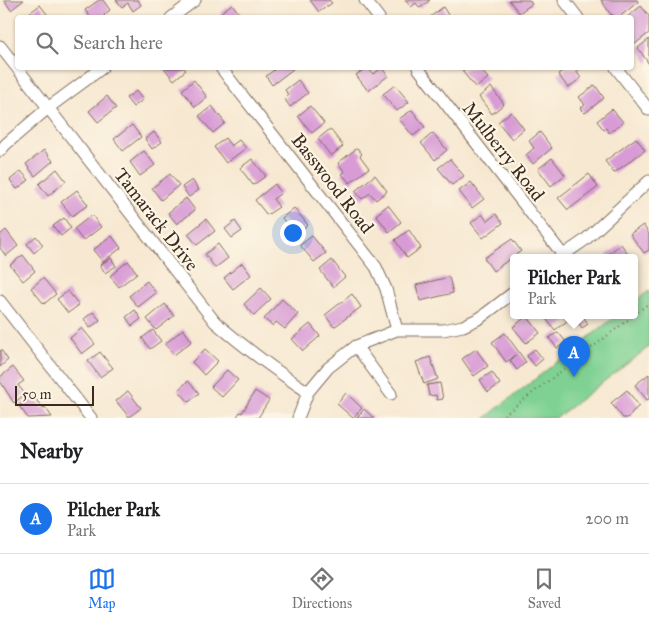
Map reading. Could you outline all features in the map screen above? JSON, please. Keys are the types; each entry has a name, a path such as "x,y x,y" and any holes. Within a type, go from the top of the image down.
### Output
{"street":[{"path":"178,15 195,0"},
{"path":"365,0 377,15"},
{"path":"564,0 576,15"},
{"name":"Tamarack Drive","path":"0,46 15,65"},
{"name":"Tamarack Drive","path":"19,70 215,322 274,370 308,392"},
{"path":"0,152 6,144 48,108 99,70"},
{"name":"Basswood Road","path":"223,70 376,267 386,289 397,330"},
{"name":"Mulberry Road","path":"420,70 559,254"},
{"path":"618,70 649,110"},
{"path":"565,254 585,240 649,181"},
{"path":"298,418 308,392 328,368 356,346 397,330 443,330 463,326 480,318 510,295"},
{"path":"0,301 90,418"},
{"path":"356,346 391,394"}],"path":[{"path":"638,311 649,303"},
{"path":"500,418 628,319"}],"green space":[{"path":"649,291 649,347 556,418 485,418 612,319 638,319 638,299"}],"building":[{"path":"4,0 24,0 11,10"},
{"path":"99,0 103,0 110,10 104,15 89,15 85,10"},
{"path":"116,0 138,0 141,5 133,11 128,3 122,7"},
{"path":"310,0 329,0 332,3 319,12"},
{"path":"405,0 430,0 420,8 416,3 411,7"},
{"path":"509,0 529,0 532,4 519,13"},
{"path":"601,0 637,0 638,2 622,15 611,15"},
{"path":"232,4 241,15 222,15 220,13"},
{"path":"40,5 48,15 29,15"},
{"path":"641,6 649,16 649,33 635,44 634,15 630,15"},
{"path":"443,7 448,15 433,15"},
{"path":"649,39 649,64 638,48"},
{"path":"166,70 186,70 174,80"},
{"path":"274,70 292,70 272,85 266,76"},
{"path":"363,70 370,70 373,74 379,70 384,70 388,76 368,91 356,75"},
{"path":"481,70 488,78 476,88 462,71"},
{"path":"564,70 578,70 576,71 581,78 568,88 558,74"},
{"path":"194,80 207,97 195,107 182,90"},
{"path":"298,80 308,93 290,107 284,98 288,95 285,90"},
{"path":"395,85 409,102 397,111 383,94"},
{"path":"595,85 604,98 585,113 580,108 585,105 579,97"},
{"path":"491,87 504,104 492,114 479,97"},
{"path":"136,91 143,100 133,107 126,98"},
{"path":"107,96 116,108 98,122 89,111"},
{"path":"212,106 225,123 213,133 199,116"},
{"path":"310,106 324,123 312,133 298,116"},
{"path":"612,109 623,122 609,133 597,121"},
{"path":"412,110 425,127 413,136 399,119"},
{"path":"511,112 524,129 512,139 498,122"},
{"path":"132,125 141,137 123,151 114,139"},
{"path":"330,129 343,146 331,156 318,139"},
{"path":"154,132 162,142 152,149 145,139"},
{"path":"540,132 552,148 533,164 526,155 534,148 529,141"},
{"path":"433,133 447,150 435,160 421,143"},
{"path":"225,138 231,146 239,140 246,148 226,163 214,147"},
{"path":"636,138 645,150 614,173 605,161"},
{"path":"357,148 362,154 360,156 369,168 350,183 342,174 345,172 338,163"},
{"path":"44,150 53,161 35,176 26,164"},
{"path":"144,151 155,165 140,176 130,162"},
{"path":"552,158 565,175 551,186 538,169"},
{"path":"252,159 266,176 253,185 240,168"},
{"path":"450,159 464,176 452,185 438,168"},
{"path":"57,169 66,181 48,196 39,184"},
{"path":"21,171 29,180 17,189 10,180"},
{"path":"170,174 179,185 161,200 152,188"},
{"path":"589,174 598,187 568,210 558,198"},
{"path":"375,175 387,191 376,200 370,193 362,199 355,191"},
{"path":"192,180 199,190 189,197 182,187"},
{"path":"471,182 484,199 472,208 459,191"},
{"path":"275,184 281,193 273,199 279,207 267,215 255,200"},
{"path":"77,190 88,205 72,216 61,202"},
{"path":"186,198 195,210 177,224 168,213"},
{"path":"388,205 401,222 389,232 376,215"},
{"path":"294,208 308,225 295,235 282,218"},
{"path":"482,214 487,221 496,214 503,223 483,238 471,223"},
{"path":"92,215 101,227 83,241 74,229"},
{"path":"64,218 71,228 61,236 53,226"},
{"path":"206,219 215,231 197,245 188,234"},
{"path":"235,221 242,231 232,238 225,229"},
{"path":"643,225 649,234 649,250 644,253 630,234"},
{"path":"6,230 18,246 6,256 0,248 0,235"},
{"path":"409,230 421,248 407,258 395,240"},
{"path":"36,236 43,245 34,253 27,244"},
{"path":"112,236 121,248 103,262 93,250"},
{"path":"312,236 326,253 314,262 300,245"},
{"path":"512,239 521,251 517,254 510,254 510,259 493,271 484,258"},
{"path":"218,244 228,258 215,268 205,254"},
{"path":"621,244 628,254 608,254"},
{"path":"23,255 35,271 23,281 10,265"},
{"path":"111,258 116,266 105,273 100,265"},
{"path":"332,260 345,277 333,287 320,270"},
{"path":"128,261 137,273 119,287 110,276"},
{"path":"242,263 251,275 233,289 224,278"},
{"path":"449,277 453,293 420,301 416,285"},
{"path":"43,278 56,294 44,304 31,288"},
{"path":"147,281 156,293 138,307 129,296"},
{"path":"261,288 271,299 254,315 244,304"},
{"path":"68,291 79,305 68,313 57,299"},
{"path":"352,294 361,307 334,327 325,315"},
{"path":"282,299 298,314 285,329 276,322 273,326 264,319"},
{"path":"165,304 174,316 156,330 147,319"},
{"path":"135,310 141,319 132,326 126,317"},
{"path":"93,312 100,320 90,328 84,319"},
{"path":"523,319 529,319 540,333 526,343 513,327"},
{"path":"546,319 565,319 567,321 555,330"},
{"path":"576,319 585,319 588,324 582,328"},
{"path":"310,324 320,336 303,351 292,339"},
{"path":"82,328 95,344 82,354 70,338"},
{"path":"183,329 192,341 174,355 165,344"},
{"path":"153,330 161,341 150,349 142,338"},
{"path":"558,332 566,342 557,348 549,338"},
{"path":"505,333 526,362 517,370 510,361 516,355 506,362 492,342"},
{"path":"205,349 218,361 204,375 192,362"},
{"path":"476,349 488,366 474,376 462,359"},
{"path":"535,349 543,359 535,366 527,356"},
{"path":"0,351 8,360 0,367"},
{"path":"100,352 113,368 100,377 88,361"},
{"path":"430,357 438,379 424,384 416,362"},
{"path":"13,367 24,381 18,385 25,394 14,403 0,381 0,377"},
{"path":"227,370 238,380 222,397 211,387"},
{"path":"492,372 500,384 488,392 480,380"},
{"path":"649,374 649,399 647,400 635,385"},
{"path":"188,381 199,393 189,402 178,390"},
{"path":"440,383 443,399 437,400 436,395 429,396 427,385"},
{"path":"627,390 639,406 627,418 623,418 611,403"},
{"path":"128,391 141,408 129,417 116,401"},
{"path":"255,391 269,400 258,418 236,418 240,412 242,413"},
{"path":"346,393 362,408 353,418 337,404"},
{"path":"33,395 43,409 45,407 52,417 28,418 19,406"},
{"path":"364,409 374,418 357,418"}],"place":[{"name":"Pilcher Park","path":"574,377"}]}
